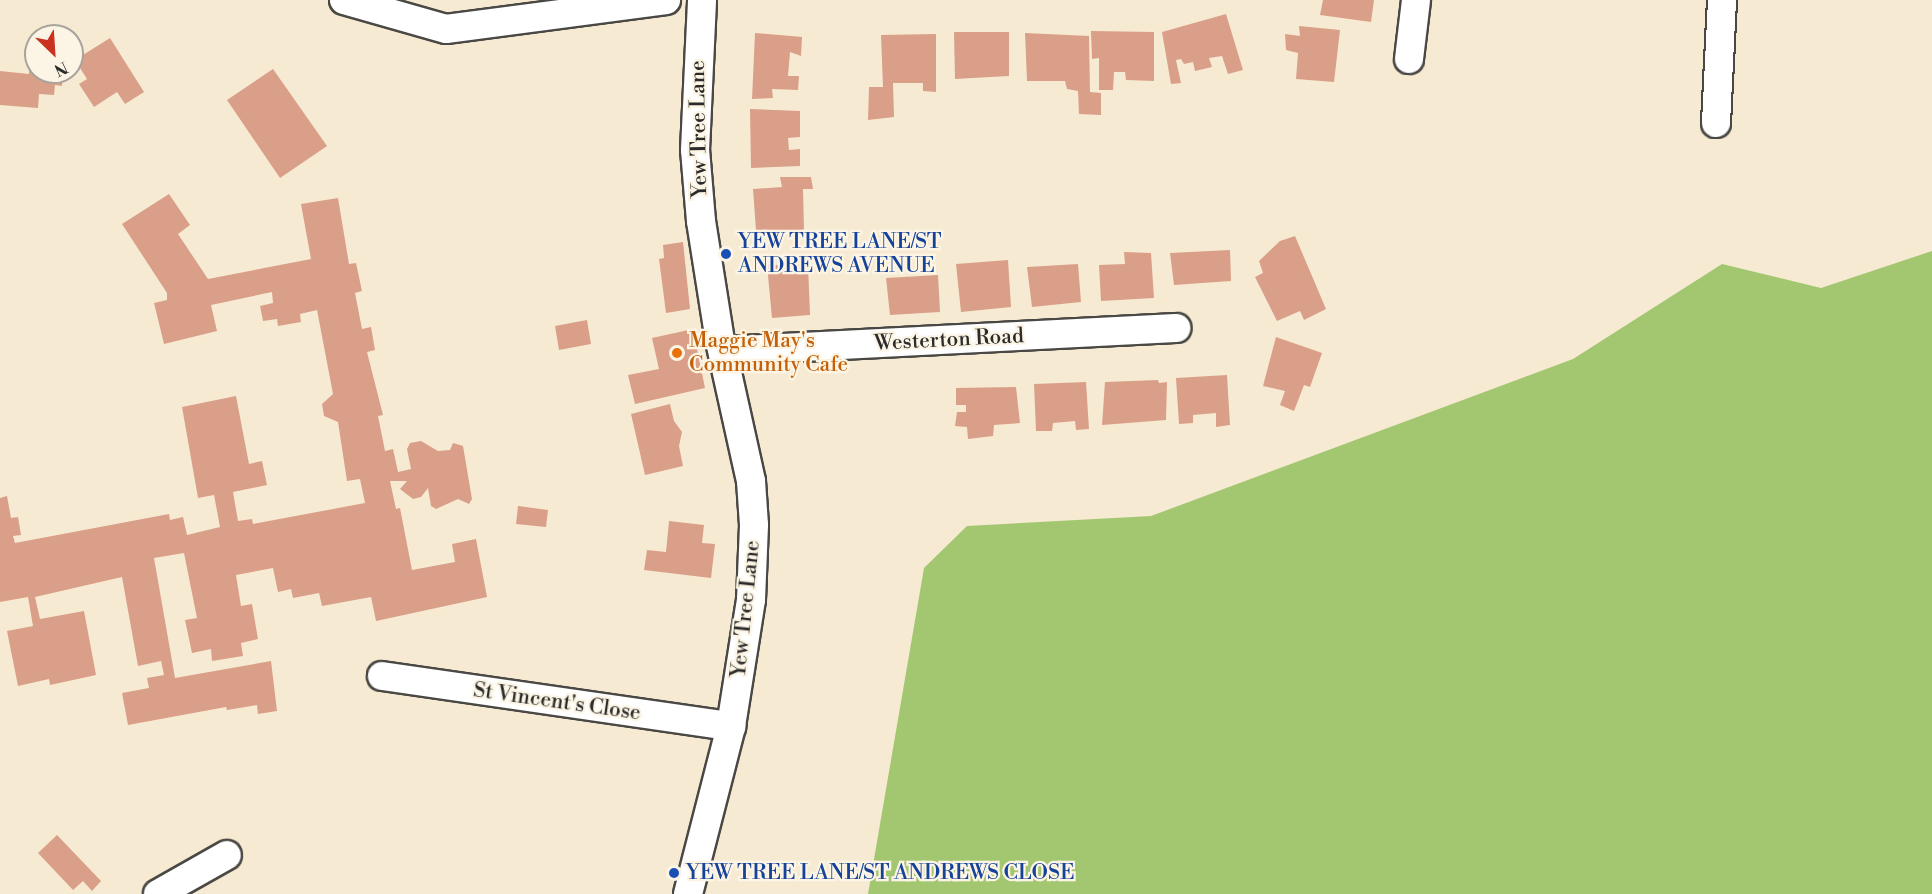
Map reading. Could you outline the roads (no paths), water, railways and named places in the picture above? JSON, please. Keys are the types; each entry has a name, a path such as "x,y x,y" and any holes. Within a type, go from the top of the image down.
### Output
{"street":[{"path":"344,0 446,29 666,0"},
{"name":"Yew Tree Lane","path":"688,894 731,726 751,600 754,525 751,481 723,351 701,221 695,150 702,0"},
{"path":"1409,59 1416,0"},
{"path":"1716,123 1722,0"},
{"name":"Westerton Road","path":"723,351 1176,328"},
{"name":"St Vincent's Close","path":"382,676 731,726"},
{"path":"158,894 227,855"}],"place":[{"name":"YEW TREE LANE/ST ANDREWS AVENUE","path":"726,254"},
{"name":"Maggie May's Community Cafe","path":"677,353"},
{"name":"YEW TREE LANE/ST ANDREWS CLOSE","path":"674,873"}]}
